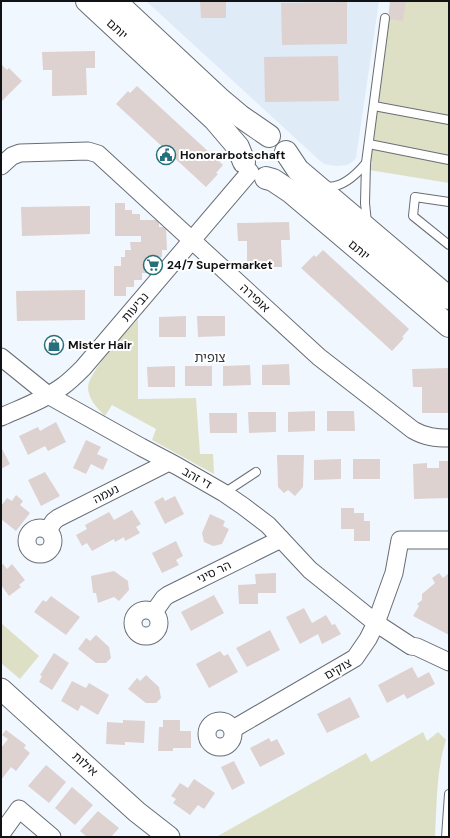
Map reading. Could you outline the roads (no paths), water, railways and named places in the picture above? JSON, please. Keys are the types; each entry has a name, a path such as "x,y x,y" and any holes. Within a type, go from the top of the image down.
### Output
{"main road":[{"name":"יותם","path":"87,1 220,126 238,147 254,171 291,192 449,326"},
{"name":"יותם","path":"115,1 221,100 269,136"},
{"path":"269,136 280,142 286,152 286,161 281,172 274,176 254,171 244,153 250,142 257,138 269,136"},
{"name":"יותם","path":"286,152 294,165 314,184 449,298"}],"street":[{"name":"אופירה","path":"1,166 12,156 20,153 88,151 98,154 319,358 421,435 449,438"},
{"name":"נביעות","path":"1,417 62,387 83,368 192,240 254,171"},
{"name":"די זהב","path":"1,357 48,395 224,493 256,516 281,539 310,570 328,586 376,623"},
{"name":"נעמה","path":"48,530 58,518 169,462"},
{"name":"הר סיני","path":"154,612 168,595 281,539"},
{"name":"צוקים","path":"233,729 355,658 368,640 376,623 394,574 400,540 449,540"},
{"path":"376,623 411,646 417,647 449,662"},
{"name":"אילות","path":"2,694 137,812 169,837"},
{"path":"1,834 19,809 52,837"}],"lane":[{"path":"368,230 365,203 366,163 385,18"},
{"path":"374,106 449,120"},
{"path":"369,144 449,160"},
{"path":"314,184 328,187 342,184 353,177 366,163"},
{"path":"449,202 415,196 413,216 449,245"},
{"path":"224,493 256,472"},
{"path":"446,837 449,794"}],"place":[{"name":"Honorarbotschaft","path":"166,155"},
{"name":"24/7 Supermarket","path":"153,265"},
{"name":"Mister Hair","path":"54,345"}],"district":[{"name":"צופית","path":"210,357"}]}
